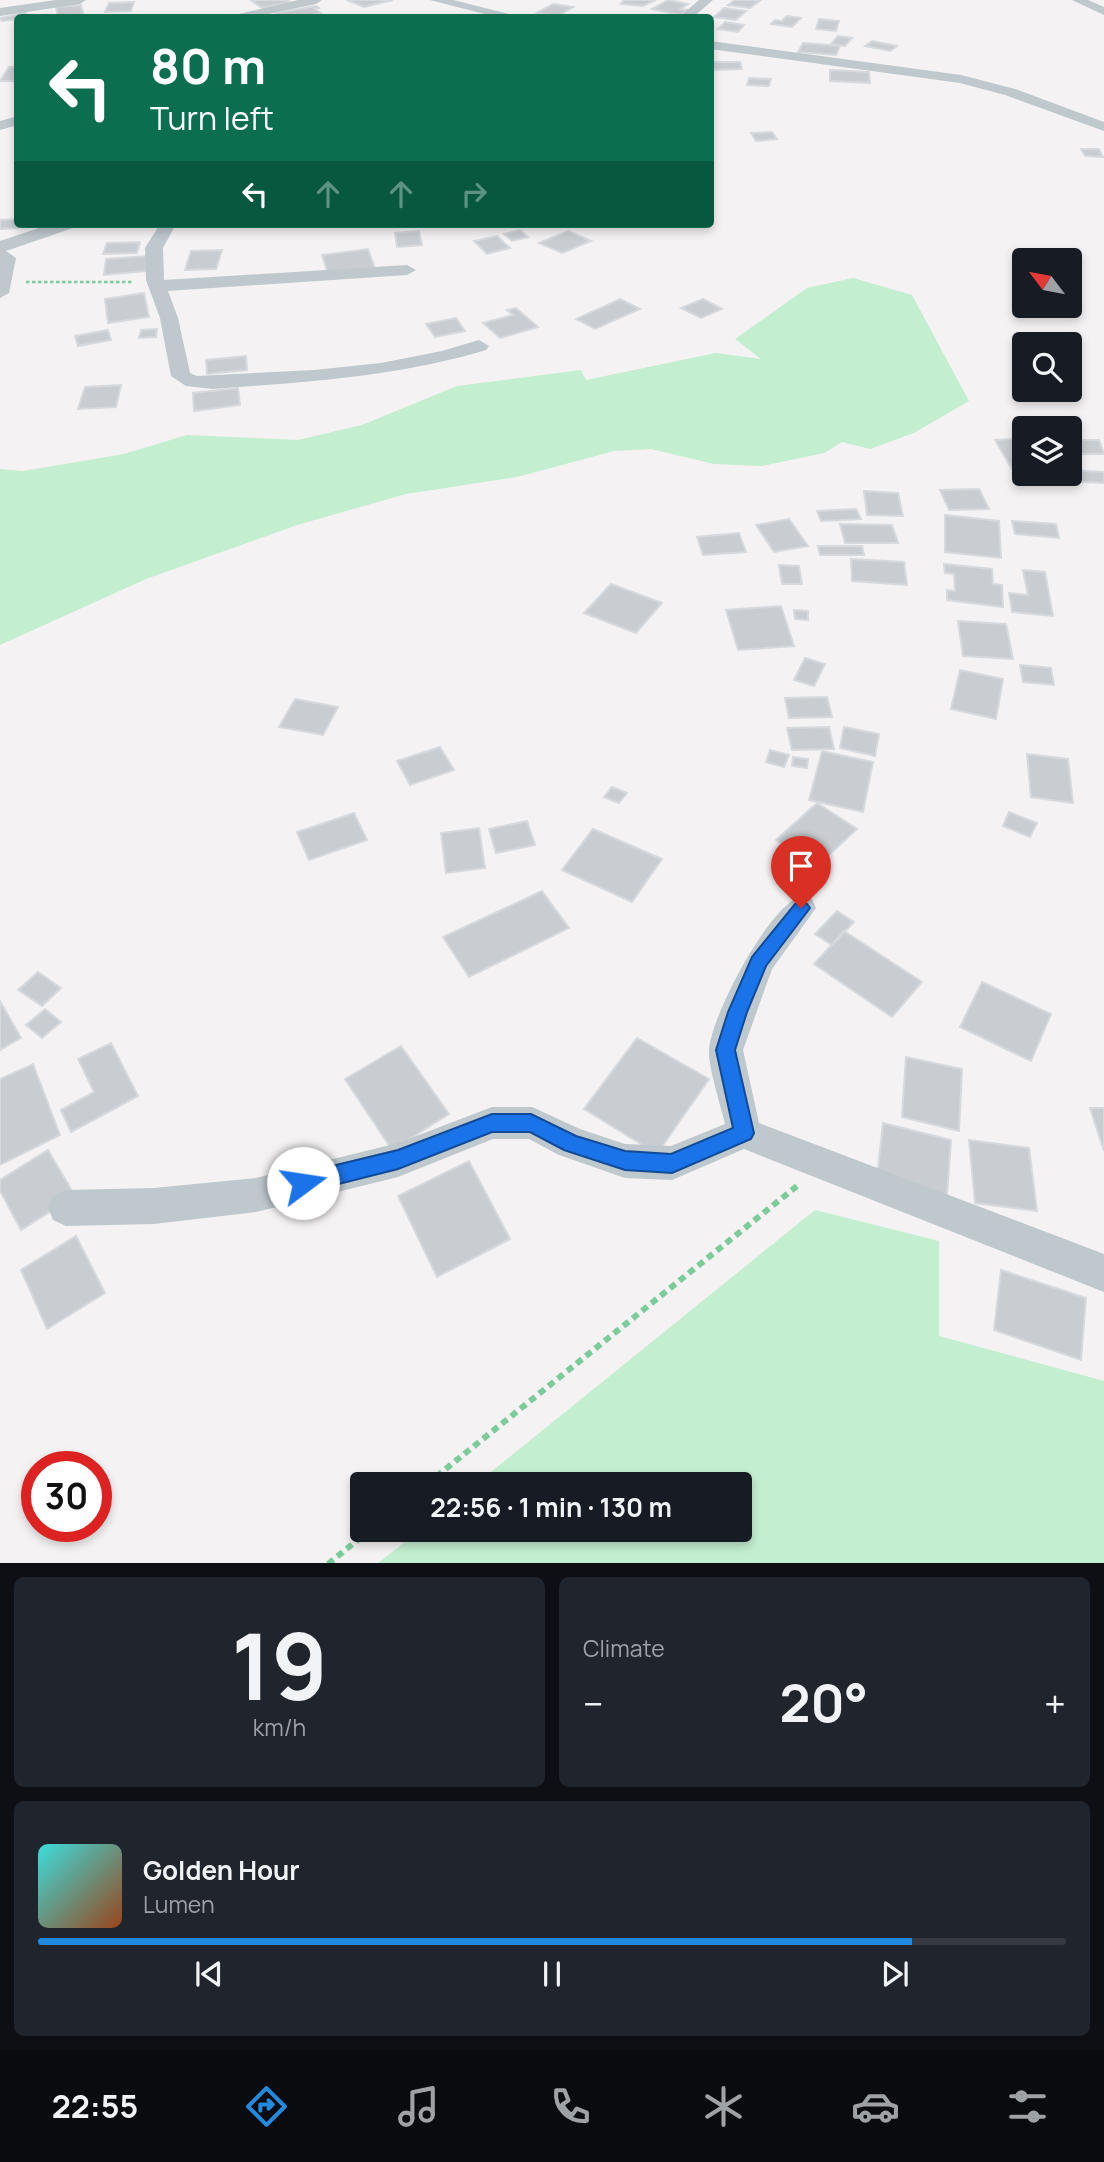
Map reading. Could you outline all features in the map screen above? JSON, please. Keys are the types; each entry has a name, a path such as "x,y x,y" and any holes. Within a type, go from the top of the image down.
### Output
{"street":[{"path":"248,14 316,0"},
{"path":"436,0 501,14"},
{"path":"689,14 707,0"},
{"path":"1077,0 1104,11"},
{"path":"0,12 38,3 87,2"},
{"path":"714,47 961,79 1010,92 1098,125"},
{"path":"0,247 55,228"},
{"path":"165,228 154,248 156,283 169,318 181,376 193,382 213,383 393,369 442,359 480,346"},
{"path":"0,254 7,258 2,287"},
{"path":"156,283 407,270"},
{"path":"744,1133 726,1050 738,1012 759,962 801,908"},
{"path":"66,1208 154,1206 256,1195 398,1160 492,1123 531,1123 571,1143 625,1161 672,1163 744,1133 1104,1273"}],"path":[{"path":"2,287 156,283"},
{"path":"442,1472 825,1163"},
{"path":"328,1563 355,1542"}],"green space":[{"path":"853,278 912,295 969,401 914,433 870,449 842,442 824,453 762,466 714,464 651,449 614,451 517,477 406,494 297,525 146,579 0,645 0,469 23,471 124,454 187,435 298,440 362,425 457,386 581,370 586,380 716,353 761,359 735,339 807,288"},
{"path":"815,1210 939,1241 939,1336 1104,1381 1104,1563 378,1563 405,1542 752,1542 752,1472 491,1472"}],"building":[{"path":"347,0 393,0 364,7"},
{"path":"624,0 656,0 643,6 621,4"},
{"path":"668,0 688,4 680,9 688,10 682,14 652,9"},
{"path":"735,0 761,0 750,8 728,5"},
{"path":"252,1 290,2 262,8"},
{"path":"134,2 131,11 105,12 109,3"},
{"path":"553,4 573,7 561,14 537,13"},
{"path":"81,5 83,14 57,14 56,7"},
{"path":"316,6 319,8 315,9 321,13 277,14"},
{"path":"724,8 746,11 736,20 714,17"},
{"path":"14,15 14,19 2,21 0,18"},
{"path":"787,16 801,18 792,27 771,24 775,20 782,21"},
{"path":"819,19 839,21 836,31 816,29"},
{"path":"725,22 744,25 738,32 718,29"},
{"path":"838,36 852,38 845,46 831,44"},
{"path":"872,41 897,46 890,51 865,46"},
{"path":"803,43 840,46 836,55 798,52"},
{"path":"714,62 740,62 742,69 715,70"},
{"path":"9,67 14,67 14,81 0,81"},
{"path":"830,70 869,72 870,83 830,81"},
{"path":"749,78 771,79 769,86 747,85"},
{"path":"772,132 777,139 756,141 751,133"},
{"path":"1081,149 1099,149 1103,157 1085,156"},
{"path":"14,219 14,228 18,228 0,229 0,220"},
{"path":"520,230 528,237 512,241 504,234"},
{"path":"419,231 422,245 397,247 395,233"},
{"path":"568,231 591,241 562,253 539,243"},
{"path":"497,236 510,248 487,254 474,241"},
{"path":"140,242 137,253 103,254 107,243"},
{"path":"368,249 375,269 328,274 322,255"},
{"path":"222,250 216,269 185,270 191,251"},
{"path":"147,256 146,271 104,275 106,259"},
{"path":"144,293 149,317 108,323 105,299"},
{"path":"620,299 640,309 595,329 576,319"},
{"path":"703,299 722,309 701,318 681,308"},
{"path":"516,308 538,327 500,338 483,323 513,315 507,310"},
{"path":"456,318 465,331 435,337 426,324"},
{"path":"157,329 156,337 139,338 141,330"},
{"path":"108,330 111,340 78,346 75,336"},
{"path":"246,356 247,370 207,374 206,360"},
{"path":"121,385 116,407 78,409 85,387"},
{"path":"238,388 240,405 194,411 193,393"},
{"path":"1012,439 1012,469 995,440"},
{"path":"1082,440 1099,440 1104,454 1082,454"},
{"path":"1082,471 1104,472 1104,483 1082,482"},
{"path":"979,489 989,509 949,510 940,490"},
{"path":"864,491 898,493 903,516 867,515"},
{"path":"856,509 861,519 821,521 817,511"},
{"path":"945,515 999,521 1001,558 945,552"},
{"path":"789,519 808,546 774,552 756,525"},
{"path":"1012,521 1056,524 1059,538 1015,534"},
{"path":"840,524 892,525 898,543 845,543"},
{"path":"739,533 746,552 703,555 697,537"},
{"path":"818,546 862,546 864,555 820,555"},
{"path":"851,559 904,562 907,585 852,581"},
{"path":"944,564 992,569 993,584 1002,585 1003,607 947,600 947,590 955,591 954,574 945,573"},
{"path":"779,565 799,566 802,584 782,584"},
{"path":"1023,570 1045,572 1053,616 1012,612 1009,593 1028,595"},
{"path":"611,584 662,603 636,633 584,613"},
{"path":"781,606 794,646 738,650 726,610"},
{"path":"794,610 808,611 808,620 795,619"},
{"path":"958,621 1006,624 1013,659 963,656"},
{"path":"805,658 825,664 814,686 794,680"},
{"path":"1020,665 1051,668 1054,685 1023,682"},
{"path":"960,670 1003,679 996,719 951,709"},
{"path":"827,697 832,717 789,718 785,698"},
{"path":"295,699 338,707 323,735 279,727"},
{"path":"829,727 834,749 792,750 787,728"},
{"path":"844,727 879,734 875,756 840,748"},
{"path":"440,747 454,770 410,785 397,761"},
{"path":"770,750 789,755 784,767 766,762"},
{"path":"822,751 873,762 863,812 809,800"},
{"path":"1027,754 1068,759 1073,803 1031,797"},
{"path":"793,757 808,759 807,768 792,766"},
{"path":"612,787 627,793 619,803 604,797"},
{"path":"817,803 857,829 816,867 776,840"},
{"path":"1009,812 1037,823 1030,837 1003,826"},
{"path":"354,813 367,840 309,860 297,832"},
{"path":"527,821 535,845 496,853 489,829"},
{"path":"479,828 485,868 446,873 441,833"},
{"path":"593,829 662,859 632,902 562,870"},
{"path":"542,891 569,928 469,977 443,937"},
{"path":"837,911 854,922 832,945 815,934"},
{"path":"844,931 922,982 892,1017 814,964"},
{"path":"38,972 61,988 42,1006 18,990"},
{"path":"982,982 1051,1014 1031,1061 960,1027"},
{"path":"0,1001 21,1038 0,1050"},
{"path":"45,1009 61,1022 42,1038 26,1025"},
{"path":"637,1038 709,1079 657,1154 584,1109"},
{"path":"111,1043 138,1096 71,1132 61,1110 94,1092 78,1059"},
{"path":"401,1046 449,1114 392,1150 345,1079"},
{"path":"906,1057 962,1069 959,1131 902,1117"},
{"path":"33,1064 60,1135 0,1165 0,1079"},
{"path":"1090,1108 1104,1108 1104,1151"},
{"path":"883,1123 951,1140 947,1195 877,1177"},
{"path":"969,1140 1029,1148 1037,1211 975,1203"},
{"path":"48,1150 75,1196 21,1230 0,1191 0,1180"},
{"path":"469,1161 510,1239 437,1277 398,1196"},
{"path":"76,1236 105,1293 47,1329 21,1270"},
{"path":"1001,1270 1086,1298 1081,1360 994,1330"}],"route":[{"path":"303,1183 398,1160 492,1123 531,1123 571,1143 625,1161 672,1163 744,1133 726,1050 738,1012 759,962 801,908"}]}
